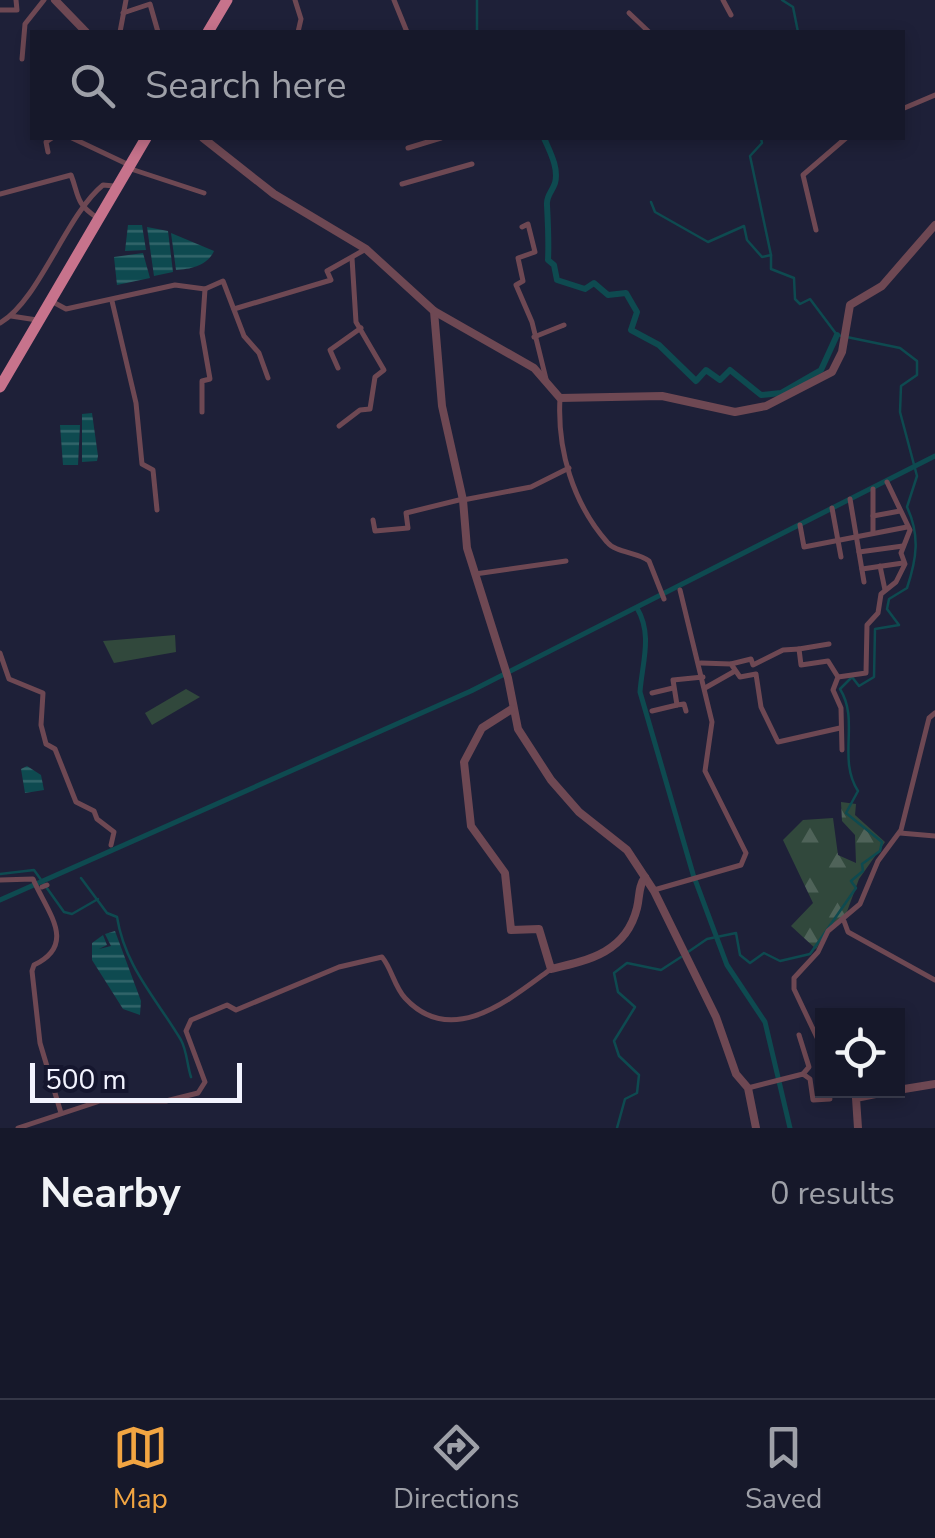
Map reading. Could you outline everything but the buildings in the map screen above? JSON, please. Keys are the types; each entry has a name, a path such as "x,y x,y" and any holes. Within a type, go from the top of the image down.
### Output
{"highway":[{"path":"209,30 227,0"},
{"path":"0,388 145,140"}],"street":[{"path":"0,10 17,10 16,0"},
{"path":"22,60 24,24 44,0"},
{"path":"55,0 84,30"},
{"path":"120,30 126,0"},
{"path":"295,0 302,19 299,30"},
{"path":"394,0 406,30"},
{"path":"722,0 731,15"},
{"path":"124,13 150,4 157,30"},
{"path":"630,14 647,30"},
{"path":"905,108 935,95"},
{"path":"48,152 49,140"},
{"path":"83,140 129,167 204,193"},
{"path":"206,140 274,194 366,249 434,310 534,368 560,398 561,433 578,500 608,544 646,558 664,598"},
{"path":"408,148 434,140"},
{"path":"816,230 803,175 841,140"},
{"path":"402,184 472,164"},
{"path":"0,194 71,175 72,194 82,209 98,219"},
{"path":"0,323 11,316 82,209 103,185 116,188"},
{"path":"522,227 528,224 535,252 518,258 523,281 516,285 547,383"},
{"path":"560,398 662,396 747,411 775,402 806,383 824,379 838,363 850,305 882,286 935,225"},
{"path":"234,310 331,280 327,270 366,249"},
{"path":"340,426 360,410 370,409 376,377 384,370 360,328 352,258"},
{"path":"51,300 66,309 175,285 205,289 223,281 268,378"},
{"path":"202,412 202,381 210,380 202,333 205,289"},
{"path":"111,300 136,403 142,464 153,470 156,510"},
{"path":"434,310 442,406 463,499 465,535 506,673 512,709 537,764 579,812 627,850 654,890 716,1017 736,1074 748,1088 756,1128"},
{"path":"11,316 40,318"},
{"path":"534,337 564,325"},
{"path":"338,368 330,350 360,328"},
{"path":"373,520 375,531 408,528 406,513 532,487 569,468"},
{"path":"842,750 840,708 833,690 838,678 846,673 861,676 868,670 866,628 878,613 879,598 896,582 904,562 908,527 887,482"},
{"path":"873,489 873,532"},
{"path":"850,500 864,582"},
{"path":"832,508 840,557"},
{"path":"873,516 900,511"},
{"path":"800,526 804,547 908,527"},
{"path":"860,552 904,546"},
{"path":"474,574 566,562"},
{"path":"862,569 904,562"},
{"path":"880,566 885,590"},
{"path":"654,890 741,865 746,853 705,771 712,722 680,590"},
{"path":"701,664 751,659 753,665 781,651 829,644"},
{"path":"799,649 801,666 828,661 838,678"},
{"path":"0,654 9,679 43,693 41,725 46,744 53,746 76,802 94,811 96,819 114,832 111,845"},
{"path":"731,664 740,678 756,674 760,704 778,742 840,728"},
{"path":"705,688 736,670"},
{"path":"677,705 674,679 703,677"},
{"path":"652,692 673,688"},
{"path":"652,711 684,704 686,712"},
{"path":"512,709 482,728 465,759 470,816 476,836 505,873 511,930 539,928 551,969"},
{"path":"815,1032 793,980 818,952 828,930 861,902 878,861 900,832 918,775 928,718 935,713"},
{"path":"900,832 935,836"},
{"path":"18,1128 100,1100 166,1101 198,1093 205,1087 204,1073 186,1027 190,1020 228,1005 236,1010 340,967 382,957 408,1001 441,1018 465,1019 488,1013 551,969 589,962 610,951 637,911 645,877"},
{"path":"0,880 32,879 42,887 58,940 51,957 34,965 32,972 40,1042 61,1113"},
{"path":"844,920 848,932 935,980"},
{"path":"748,1088 803,1074 809,1067 799,1035"},
{"path":"803,1074 810,1079 813,1100 830,1099"},
{"path":"905,1089 935,1084"},
{"path":"856,1098 858,1128"}],"green space":[{"path":"175,635 176,652 114,663 103,641"},
{"path":"186,689 200,697 152,725 145,713"},
{"path":"841,802 856,804 855,815 885,842 859,879 845,917 826,932 816,949 791,926 813,903 783,840 803,820 833,818 838,855 856,863 855,835 842,821"}],"shaded area":[{"path":"128,225 142,225 146,250 125,251"},
{"path":"147,227 168,231 173,272 154,276"},
{"path":"171,233 214,251 193,268 176,270"},
{"path":"143,253 150,278 117,285 114,257"},
{"path":"92,413 97,461 82,462 82,414"},
{"path":"60,425 80,425 78,465 63,465"},
{"path":"27,766 41,775 44,790 25,793 21,769"},
{"path":"115,931 141,1001 140,1015 123,1009 92,960 92,943 103,935 107,945 99,949 111,946 105,934"}],"waterway":[{"path":"477,0 477,30"},
{"path":"782,0 793,7 798,30"},
{"path":"545,140 556,172 547,202 548,260 554,265 557,280 585,289 594,283 608,295 626,293 637,312 631,330 659,345 696,381 706,370 720,380 730,370 761,395 781,393 821,370 837,335"},
{"path":"761,140 750,156 771,255"},
{"path":"651,202 655,212 708,242 744,226 747,240 762,257 771,255 771,269 794,278 795,299 800,304 810,299 837,335 900,348 917,361 917,375 901,386 900,412 917,476 907,507 915,537 913,567 907,588 889,599 887,609 899,625 875,629 874,677 859,686 852,677 840,689 848,714 849,766 858,791 846,813 882,842 880,851 862,864 863,871 851,881 856,888 810,954 780,961 764,953 750,963 740,955 736,933 707,939 688,952"},
{"path":"0,900 471,691 935,456"},
{"path":"637,608 646,639 640,692 693,874 727,965 765,1022 790,1128"},
{"path":"0,874 34,870 64,912 72,914 98,899"},
{"path":"81,878 107,913 117,917 134,967 183,1044 191,1077"},
{"path":"617,1128 625,1099 637,1093 639,1075 619,1056 614,1041 635,1007 618,992 614,973 627,963 661,970 681,957"}]}
